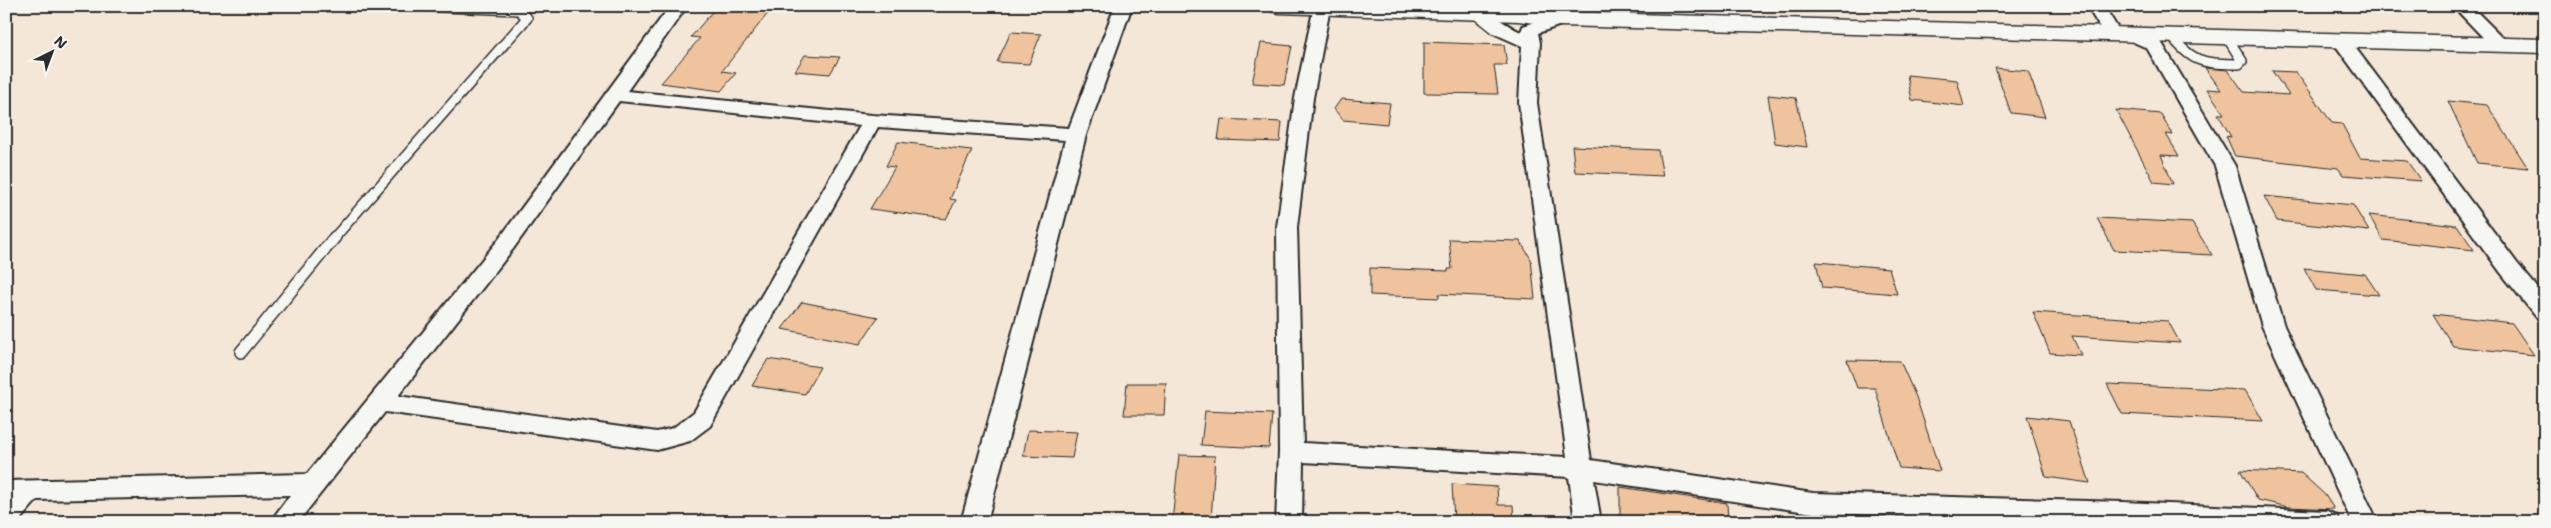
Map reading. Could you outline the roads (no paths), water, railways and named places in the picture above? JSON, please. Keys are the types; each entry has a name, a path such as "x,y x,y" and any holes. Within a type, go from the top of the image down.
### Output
{"main road":[{"path":"1279,6 1477,13 1515,10 1561,19 2119,32 2342,42 2545,46"}],"street":[{"path":"283,522 506,244 679,6"},
{"path":"974,522 1076,135 1124,6"},
{"path":"2095,6 2119,32 2154,44 2225,166 2273,326 2366,522"},
{"path":"2461,6 2500,45"},
{"path":"1289,522 1291,452 1287,227 1304,98 1321,8"},
{"path":"1477,13 1499,29 1531,43"},
{"path":"1561,19 1529,30 1531,43 1528,103 1588,522"},
{"path":"2342,42 2509,268 2545,312"},
{"path":"614,95 872,121 1076,135"},
{"path":"378,402 657,441 676,438 690,432 702,419 872,121"},
{"path":"1291,452 1581,468 1813,503 2123,512 2327,522"},
{"path":"6,491 312,484"},
{"path":"6,518 31,490"}],"lane":[{"path":"241,352 361,205 527,18 519,10 420,6"}]}
